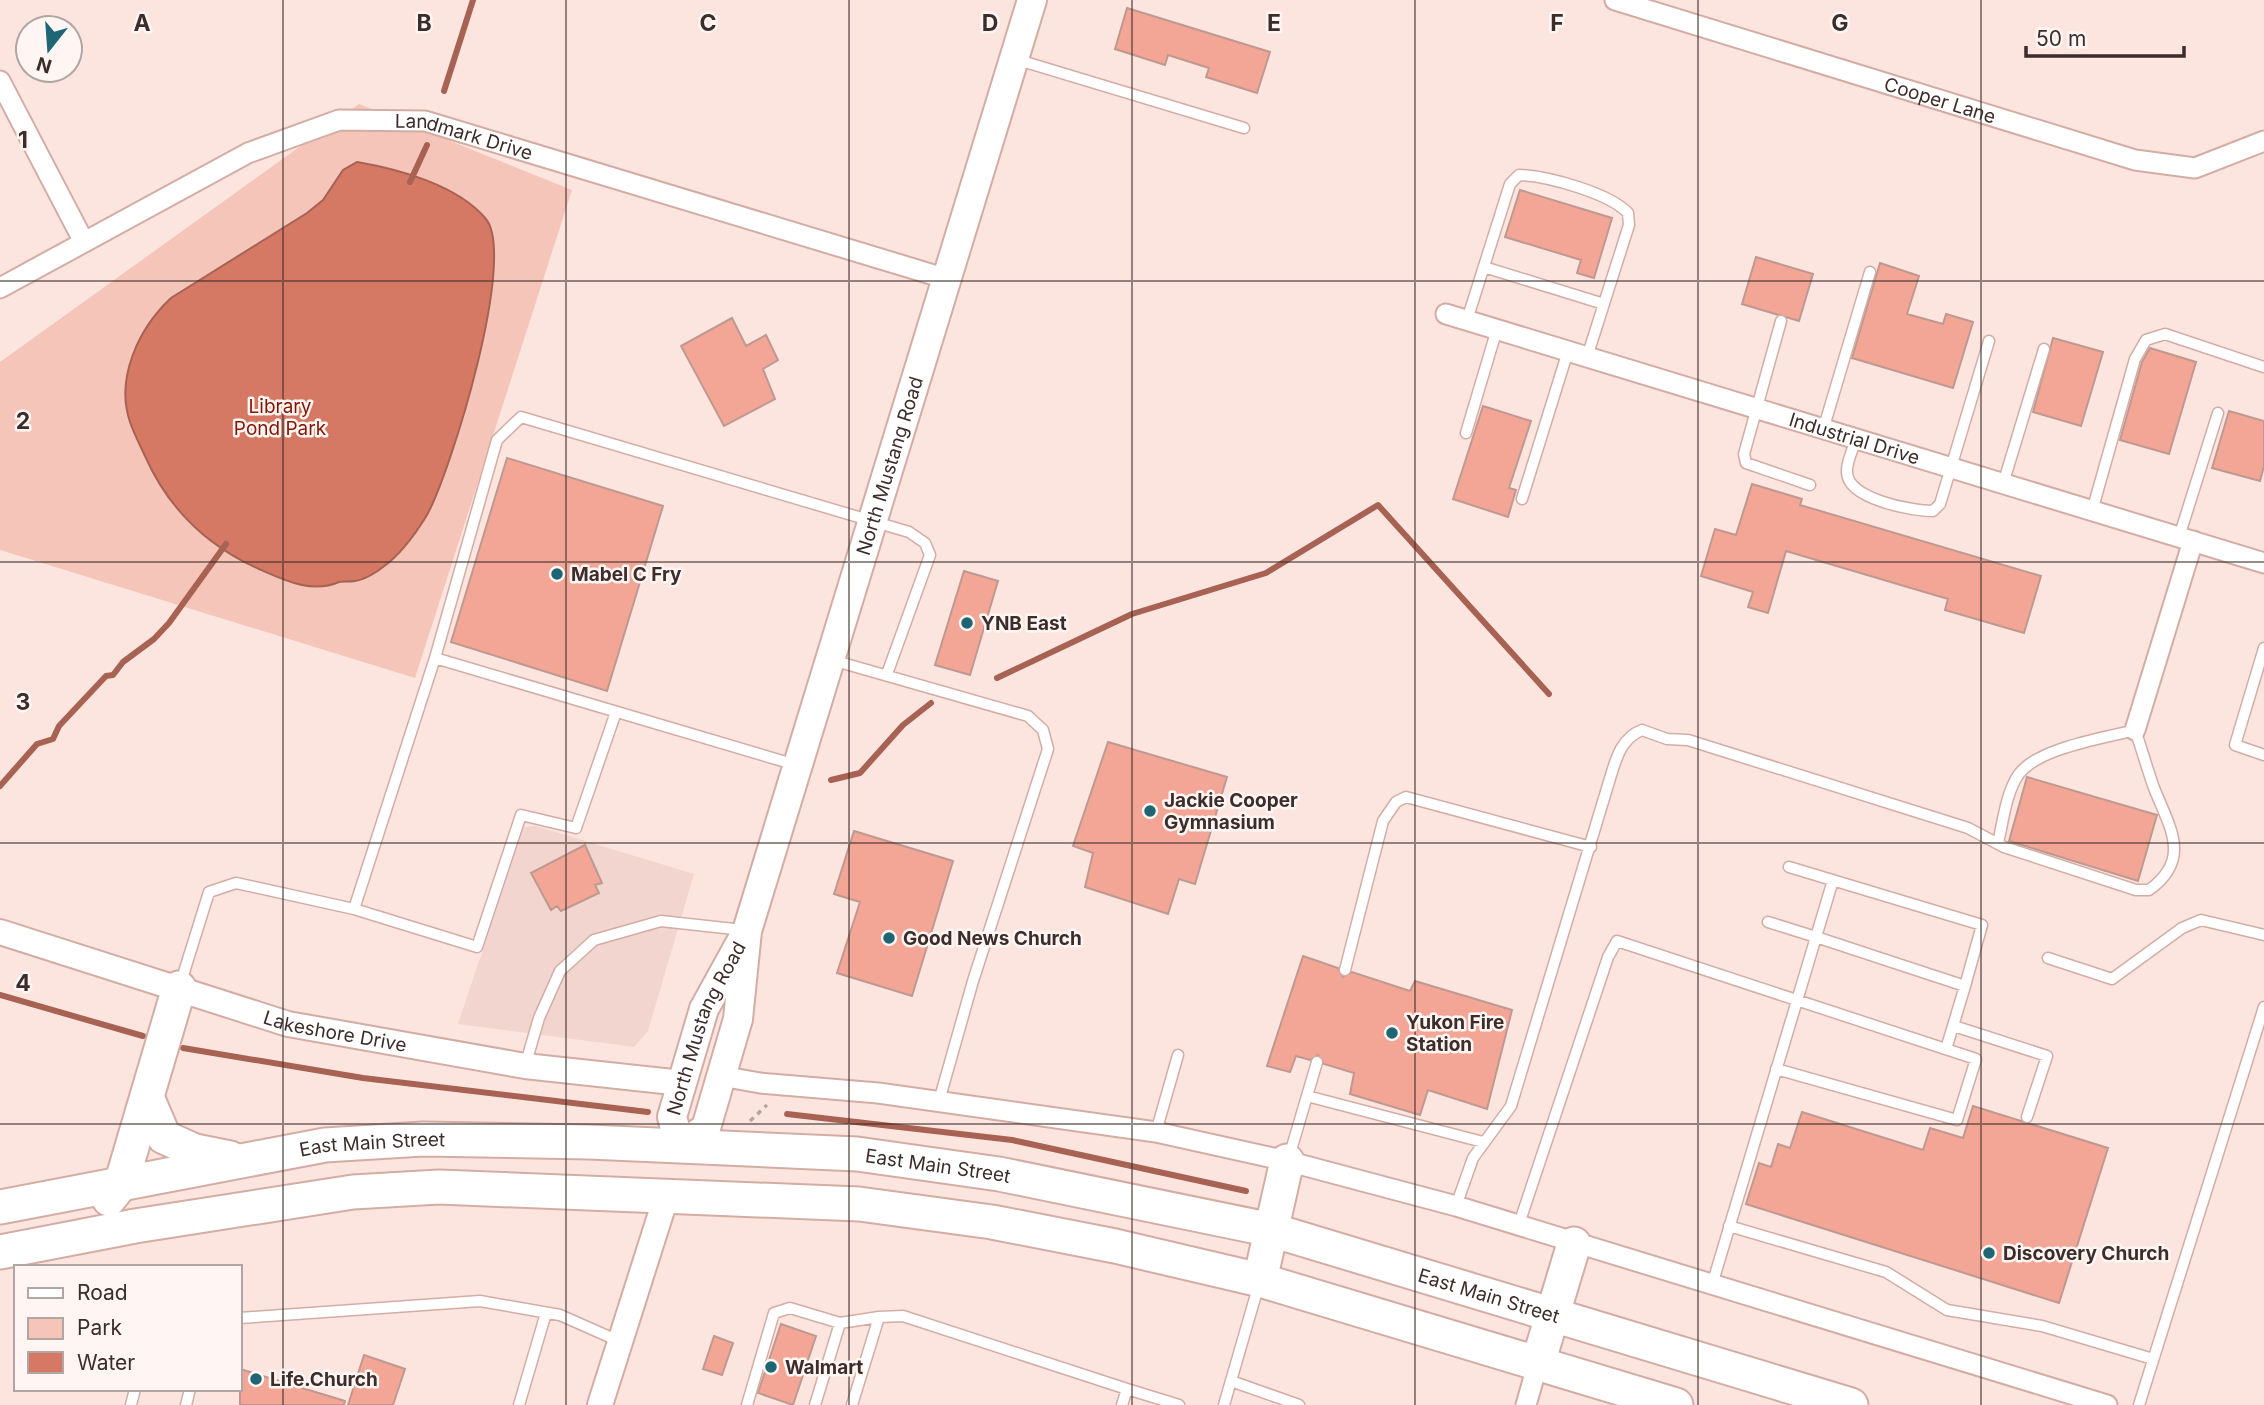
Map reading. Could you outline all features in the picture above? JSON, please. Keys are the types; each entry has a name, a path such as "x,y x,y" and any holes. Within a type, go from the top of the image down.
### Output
{"highway":[{"path":"41,1245 101,1211 121,1184 179,988"},
{"path":"146,1097 164,1137 195,1151 239,1160"},
{"path":"40,1201 98,1167 121,1146 146,1097"},
{"name":"East Main Street","path":"0,1207 325,1145 423,1139 857,1154 999,1174 1272,1230 1552,1317 1851,1405"},
{"path":"667,1194 680,1146"},
{"path":"1260,1280 1287,1161"},
{"path":"0,1252 354,1192 439,1187 667,1194 859,1204 992,1222 1115,1246 1260,1280 1676,1405"},
{"path":"1538,1363 1574,1244"}],"main road":[{"name":"North Mustang Road","path":"747,931 704,1009 672,1118 680,1146 706,1128 738,1019 747,931 1032,0"}],"street":[{"name":"Cooper Lane","path":"1615,0 2136,160 2194,168 2264,141"},
{"path":"0,81 84,242"},
{"name":"Landmark Drive","path":"0,288 248,153 340,120 425,121 947,279"},
{"name":"Industrial Drive","path":"1446,314 2264,563"},
{"path":"2135,730 2186,539"},
{"name":"Lakeshore Drive","path":"0,932 288,1024 525,1066 682,1083"},
{"path":"721,1076 760,1083 939,1101 1156,1132 1287,1161 1456,1206 2106,1405"},
{"path":"600,1405 667,1194"},
{"path":"1526,1405 1538,1363"}],"lane":[{"path":"1014,59 1244,128"},
{"path":"1467,320 1510,184 1519,175 1536,176 1617,202 1628,213 1629,225 1587,357"},
{"path":"1484,267 1604,304"},
{"path":"1823,430 1870,272"},
{"path":"1782,321 1744,454 1746,463 1810,485"},
{"path":"1466,433 1497,329"},
{"path":"2092,511 2135,359 2146,340 2165,334 2264,367"},
{"path":"1856,440 1847,472 1851,487 1861,494 1918,511 1933,511 1940,504 1989,341"},
{"path":"2003,484 2044,349"},
{"path":"1522,499 1568,351"},
{"path":"2186,539 2218,413"},
{"path":"354,909 435,658 497,440 521,417 909,532 925,543 930,555 887,674"},
{"path":"2264,648 2235,745 2264,755"},
{"path":"435,658 798,765"},
{"path":"830,660 1028,716 1043,730 1048,749 939,1101"},
{"path":"179,988 208,892 236,883 354,909 477,947 521,815 576,828 616,712"},
{"path":"1456,1206 1473,1158 1511,1106 1621,748 1629,735 1642,730 1667,740 1688,740 1968,828 1998,842 2136,890 2149,890 2160,882 2171,870 2175,853 2167,814 2155,790 2135,730 2065,749 2032,762 2018,775 1998,842"},
{"path":"1346,970 1382,821 1396,802 1406,797 1591,847"},
{"path":"1789,867 1982,925 1947,1049"},
{"path":"1712,1284 1833,880"},
{"path":"2048,958 2112,979 2182,928 2201,920 2264,935"},
{"path":"525,1066 539,1018 560,971 594,940 662,921 747,931"},
{"path":"1768,922 1965,986"},
{"path":"1518,1227 1608,957 1617,942 1976,1059 1957,1120 1776,1069"},
{"path":"2139,1405 2264,1007"},
{"path":"1954,1026 2047,1056 2027,1117"},
{"path":"1156,1132 1178,1055"},
{"path":"1287,1161 1317,1062"},
{"path":"1307,1096 1483,1142"},
{"path":"1729,1226 1886,1272 1947,1310 2042,1326 2154,1359"},
{"path":"1224,1405 1260,1280"},
{"path":"242,1318 480,1301 560,1315 622,1342"},
{"path":"747,1405 774,1313 790,1308 840,1323 903,1316 1179,1405"},
{"path":"519,1405 546,1313"},
{"path":"852,1405 879,1317"},
{"path":"815,1405 840,1323"},
{"path":"1231,1381 1283,1403 1299,1405"},
{"path":"1122,1405 1127,1389"}],"shaded area":[{"path":"536,826 694,874 648,1031 634,1047 458,1024 524,827"}],"green space":[{"name":"Library Pond Park","path":"359,104 572,190 415,678 0,550 0,362"}],"water":[{"path":"357,162 426,180 474,207 486,219 493,241 493,276 477,365 451,456 427,515 401,550 373,574 355,581 319,587 308,586 278,577 240,560 206,537 177,509 154,475 135,435 126,405 126,388 128,371 140,339 159,310 171,298 307,213 323,200 343,170"}],"building":[{"path":"1127,8 1270,52 1257,93 1206,77 1209,68 1168,55 1165,65 1115,49"},
{"path":"1520,190 1612,218 1594,278 1577,273 1581,260 1505,237"},
{"path":"1756,257 1813,274 1799,321 1742,304"},
{"path":"1880,263 1919,276 1907,314 1943,324 1946,314 1973,322 1953,388 1852,358"},
{"path":"732,318 746,346 766,335 778,360 763,369 775,399 724,426 681,346"},
{"path":"2053,338 2103,352 2081,426 2033,412"},
{"path":"2150,348 2196,362 2169,454 2120,440 2142,362"},
{"path":"1483,406 1531,421 1509,488 1516,490 1508,517 1453,499"},
{"path":"2229,411 2264,421 2264,466 2260,481 2212,468"},
{"name":"Mabel C Fry","path":"507,458 663,506 607,691 451,642"},
{"path":"1752,484 1802,499 1800,505 2041,576 2024,633 1945,610 1948,599 1786,551 1768,613 1748,607 1753,592 1701,576 1715,529 1736,535"},
{"name":"YNB East","path":"964,571 998,581 970,675 935,665"},
{"name":"Jackie Cooper Gymnasium","path":"1108,742 1227,777 1195,884 1179,879 1168,914 1085,887 1093,853 1073,846"},
{"path":"2027,777 2157,815 2138,881 2009,841"},
{"name":"Good News Church","path":"854,831 953,861 912,996 837,973 860,902 834,894"},
{"path":"585,845 602,883 595,885 599,893 561,911 557,906 551,910 531,873"},
{"name":"Yukon Fire Station","path":"1303,956 1338,968 1343,977 1352,972 1410,991 1415,981 1512,1010 1487,1109 1428,1090 1420,1115 1350,1094 1354,1073 1324,1064 1318,1055 1310,1060 1296,1056 1290,1072 1267,1066"},
{"name":"Discovery Church","path":"1973,1106 2108,1148 2059,1303 1746,1204 1759,1163 1771,1167 1778,1144 1790,1148 1802,1112 1923,1150 1930,1128 1963,1138"},
{"path":"781,1324 816,1336 793,1405 758,1393"},
{"path":"714,1336 733,1343 722,1375 703,1369"},
{"path":"364,1355 405,1369 393,1405 348,1405"},
{"name":"Life.Church","path":"242,1370 345,1401 344,1405 240,1405"}],"waterway":[{"path":"444,91 473,0"},
{"path":"410,182 427,145"},
{"path":"997,678 1132,614 1266,573 1378,505 1549,694"},
{"path":"0,786 37,744 53,739 59,726 106,676 113,675 123,662 154,639 169,623 226,544"},
{"path":"831,780 860,773 903,725 931,703"},
{"path":"0,995 143,1036"},
{"path":"183,1048 363,1078 648,1112"},
{"path":"787,1114 1012,1140 1246,1191"}],"place":[{"name":"Mabel C Fry","path":"557,574"},
{"name":"YNB East","path":"967,623"},
{"name":"Jackie Cooper Gymnasium","path":"1150,811"},
{"name":"Good News Church","path":"889,938"},
{"name":"Yukon Fire Station","path":"1392,1033"},
{"name":"Discovery Church","path":"1989,1253"},
{"name":"Walmart","path":"771,1367"},
{"name":"Life.Church","path":"256,1379"}]}
